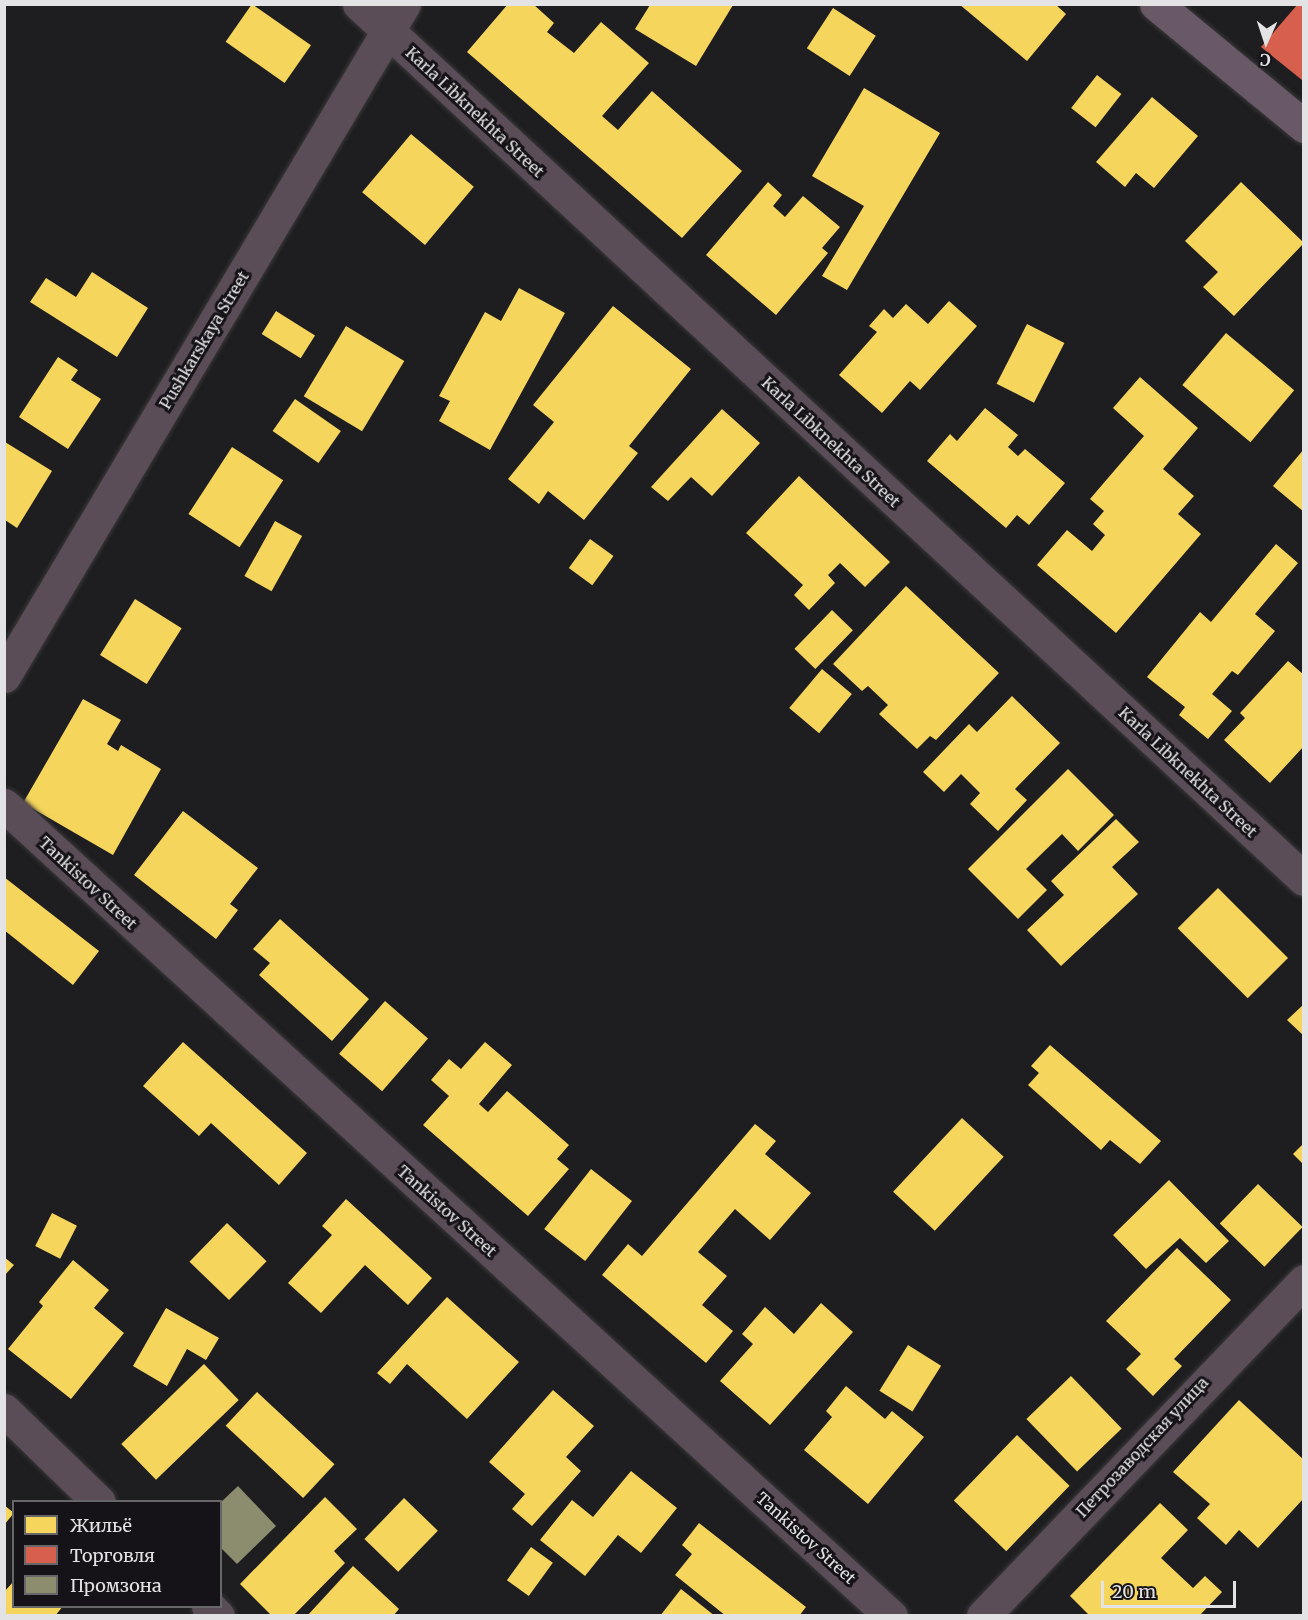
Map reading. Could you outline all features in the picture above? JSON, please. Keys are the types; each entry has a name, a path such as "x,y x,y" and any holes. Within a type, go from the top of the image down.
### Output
{"street":[{"name":"Karla Libknekhta Street","path":"359,4 396,18 1304,879"},
{"path":"1156,4 1304,126"},
{"name":"Pushkarskaya Street","path":"4,676 396,18"},
{"name":"Tankistov Street","path":"4,805 891,1616"},
{"name":"Петрозаводская улица","path":"983,1616 1304,1281"},
{"path":"4,1410 97,1500"}],"building: Жильё":[{"path":"252,4 311,45 285,83 226,42"},
{"path":"508,4 533,4 554,23 547,32 574,53 601,22 649,63 602,116 618,130 652,91 742,171 682,238 467,52"},
{"path":"959,4 1055,4 1066,14 1027,61"},
{"path":"650,5 733,5 696,66 635,29"},
{"path":"833,8 876,36 850,76 807,48"},
{"path":"1097,75 1121,94 1096,127 1071,108"},
{"path":"864,88 940,133 847,290 822,276 864,206 812,176"},
{"path":"1152,97 1198,136 1154,188 1136,173 1125,187 1096,162"},
{"path":"411,134 474,187 425,245 362,192"},
{"path":"768,182 782,195 773,206 785,217 803,196 840,227 822,248 828,253 776,315 706,255"},
{"path":"1241,182 1304,243 1234,316 1203,287 1218,272 1185,241"},
{"path":"92,272 148,308 117,357 30,302 46,278 76,297"},
{"path":"519,288 565,313 490,450 439,421 450,401 439,396 485,312 501,321"},
{"path":"949,301 977,326 920,390 910,381 882,413 839,375 877,332 869,326 884,309 893,318 906,304 928,324"},
{"path":"613,306 691,369 629,446 638,453 584,520 548,491 539,504 508,479 554,422 533,405"},
{"path":"276,311 315,335 301,358 262,334"},
{"path":"1027,324 1064,343 1034,403 997,384"},
{"path":"346,326 404,361 362,431 304,396"},
{"path":"1226,333 1294,390 1250,442 1182,385"},
{"path":"58,357 78,370 71,380 101,399 68,449 19,417"},
{"path":"1140,377 1198,428 1163,469 1194,496 1178,514 1201,534 1116,633 1037,565 1067,530 1092,551 1105,535 1093,524 1104,511 1090,499 1144,436 1113,408"},
{"path":"295,399 341,431 319,463 273,431"},
{"path":"985,408 1018,435 1008,447 1018,456 1025,449 1065,483 1029,525 1017,515 1006,528 927,461 950,434 957,441"},
{"path":"722,409 760,443 712,496 691,477 668,501 651,487"},
{"path":"5,442 52,471 17,528 5,520"},
{"path":"232,447 283,480 240,547 188,514"},
{"path":"1304,449 1304,512 1273,486"},
{"path":"799,476 890,562 865,587 840,563 828,575 835,583 809,610 794,595 803,585 746,533"},
{"path":"275,521 302,536 272,591 244,576"},
{"path":"590,539 613,556 592,585 569,568"},
{"path":"1276,544 1298,563 1255,614 1275,631 1238,675 1232,671 1212,694 1232,711 1208,739 1179,715 1185,707 1147,677 1200,612 1211,622"},
{"path":"906,586 999,673 936,740 930,736 917,749 879,714 888,705 868,686 862,691 833,664"},
{"path":"135,599 182,628 147,684 100,655"},
{"path":"832,610 853,630 815,669 794,649"},
{"path":"1288,661 1304,675 1304,746 1270,783 1224,740 1245,718 1240,713"},
{"path":"822,669 852,694 819,733 789,708"},
{"path":"1012,696 1060,743 1015,789 1027,800 998,831 970,804 980,793 961,774 944,792 923,772 969,724 977,732"},
{"path":"83,699 121,720 107,744 118,751 121,745 161,769 113,855 23,803"},
{"path":"1068,769 1114,815 1078,851 1062,834 1026,869 1047,890 1018,919 968,869"},
{"path":"183,811 258,868 230,904 238,910 216,939 134,875"},
{"path":"1116,819 1139,842 1112,867 1138,894 1061,966 1027,930 1064,895 1051,881"},
{"path":"4,877 99,951 73,985 4,930"},
{"path":"1218,888 1288,958 1248,998 1178,928"},
{"path":"280,919 369,999 332,1041 259,975 270,963 253,949"},
{"path":"385,1001 428,1038 382,1091 339,1054"},
{"path":"1304,1004 1304,1036 1287,1020"},
{"path":"183,1042 307,1153 279,1185 211,1123 199,1136 143,1086"},
{"path":"485,1042 512,1065 479,1104 488,1112 507,1091 569,1145 557,1159 569,1169 528,1216 423,1125 449,1096 431,1080 449,1059 461,1069"},
{"path":"1050,1045 1161,1141 1140,1164 1110,1140 1101,1150 1028,1085 1039,1073 1031,1066"},
{"path":"962,1118 1004,1157 935,1231 893,1192"},
{"path":"755,1124 776,1141 765,1154 811,1193 770,1240 735,1209 698,1252 727,1276 702,1305 733,1331 706,1363 602,1275 628,1244 642,1256"},
{"path":"1304,1143 1304,1165 1293,1154"},
{"path":"591,1169 632,1201 585,1261 544,1229"},
{"path":"1169,1180 1229,1241 1206,1263 1180,1238 1146,1269 1113,1235"},
{"path":"1258,1184 1303,1227 1264,1267 1220,1224"},
{"path":"346,1199 432,1278 408,1305 365,1265 321,1313 288,1283 332,1235 322,1226"},
{"path":"52,1213 77,1226 60,1259 35,1246"},
{"path":"227,1223 267,1261 229,1300 189,1262"},
{"path":"1177,1248 1231,1300 1174,1359 1182,1366 1153,1396 1126,1369 1141,1354 1106,1321"},
{"path":"4,1257 14,1265 4,1276"},
{"path":"73,1260 109,1290 94,1308 124,1333 71,1399 8,1349 43,1306 39,1302"},
{"path":"447,1297 519,1362 467,1419 407,1364 390,1384 377,1373"},
{"path":"821,1303 853,1332 770,1425 720,1381 753,1344 742,1334 765,1307 794,1334"},
{"path":"166,1308 219,1338 206,1360 187,1349 167,1386 133,1366"},
{"path":"908,1345 941,1366 912,1411 879,1391"},
{"path":"204,1364 239,1400 156,1480 121,1444"},
{"path":"1071,1376 1122,1429 1077,1472 1026,1419"},
{"path":"846,1386 885,1419 892,1411 924,1437 868,1504 804,1450 832,1417 826,1411"},
{"path":"553,1390 594,1426 566,1457 581,1471 532,1526 512,1509 525,1494 489,1462"},
{"path":"257,1392 335,1464 303,1498 226,1426"},
{"path":"1239,1400 1304,1460 1304,1498 1258,1548 1239,1530 1226,1545 1197,1518 1210,1504 1173,1472"},
{"path":"1017,1435 1070,1486 1006,1551 954,1500"},
{"path":"631,1471 677,1508 641,1553 618,1535 585,1576 540,1540 572,1500 593,1517"},
{"path":"325,1497 357,1529 334,1551 345,1563 293,1616 272,1616 240,1584"},
{"path":"404,1498 438,1531 398,1572 364,1539"},
{"path":"1160,1503 1188,1530 1161,1558 1193,1588 1205,1576 1222,1592 1199,1616 1090,1616 1070,1596"},
{"path":"4,1505 12,1511 12,1515 4,1525"},
{"path":"699,1523 806,1607 799,1616 726,1616 675,1575 692,1554 682,1545"},
{"path":"531,1547 553,1563 529,1596 507,1580"},
{"path":"353,1566 399,1609 393,1616 307,1616"},
{"path":"12,1583 12,1608 61,1608 55,1616 4,1616 4,1592"},
{"path":"681,1589 715,1616 660,1616"}],"building: Торговля":[{"path":"1297,5 1304,5 1302,80 1261,47"}],"building: Промзона":[{"path":"238,1486 276,1526 237,1564 222,1549 222,1501"}]}
